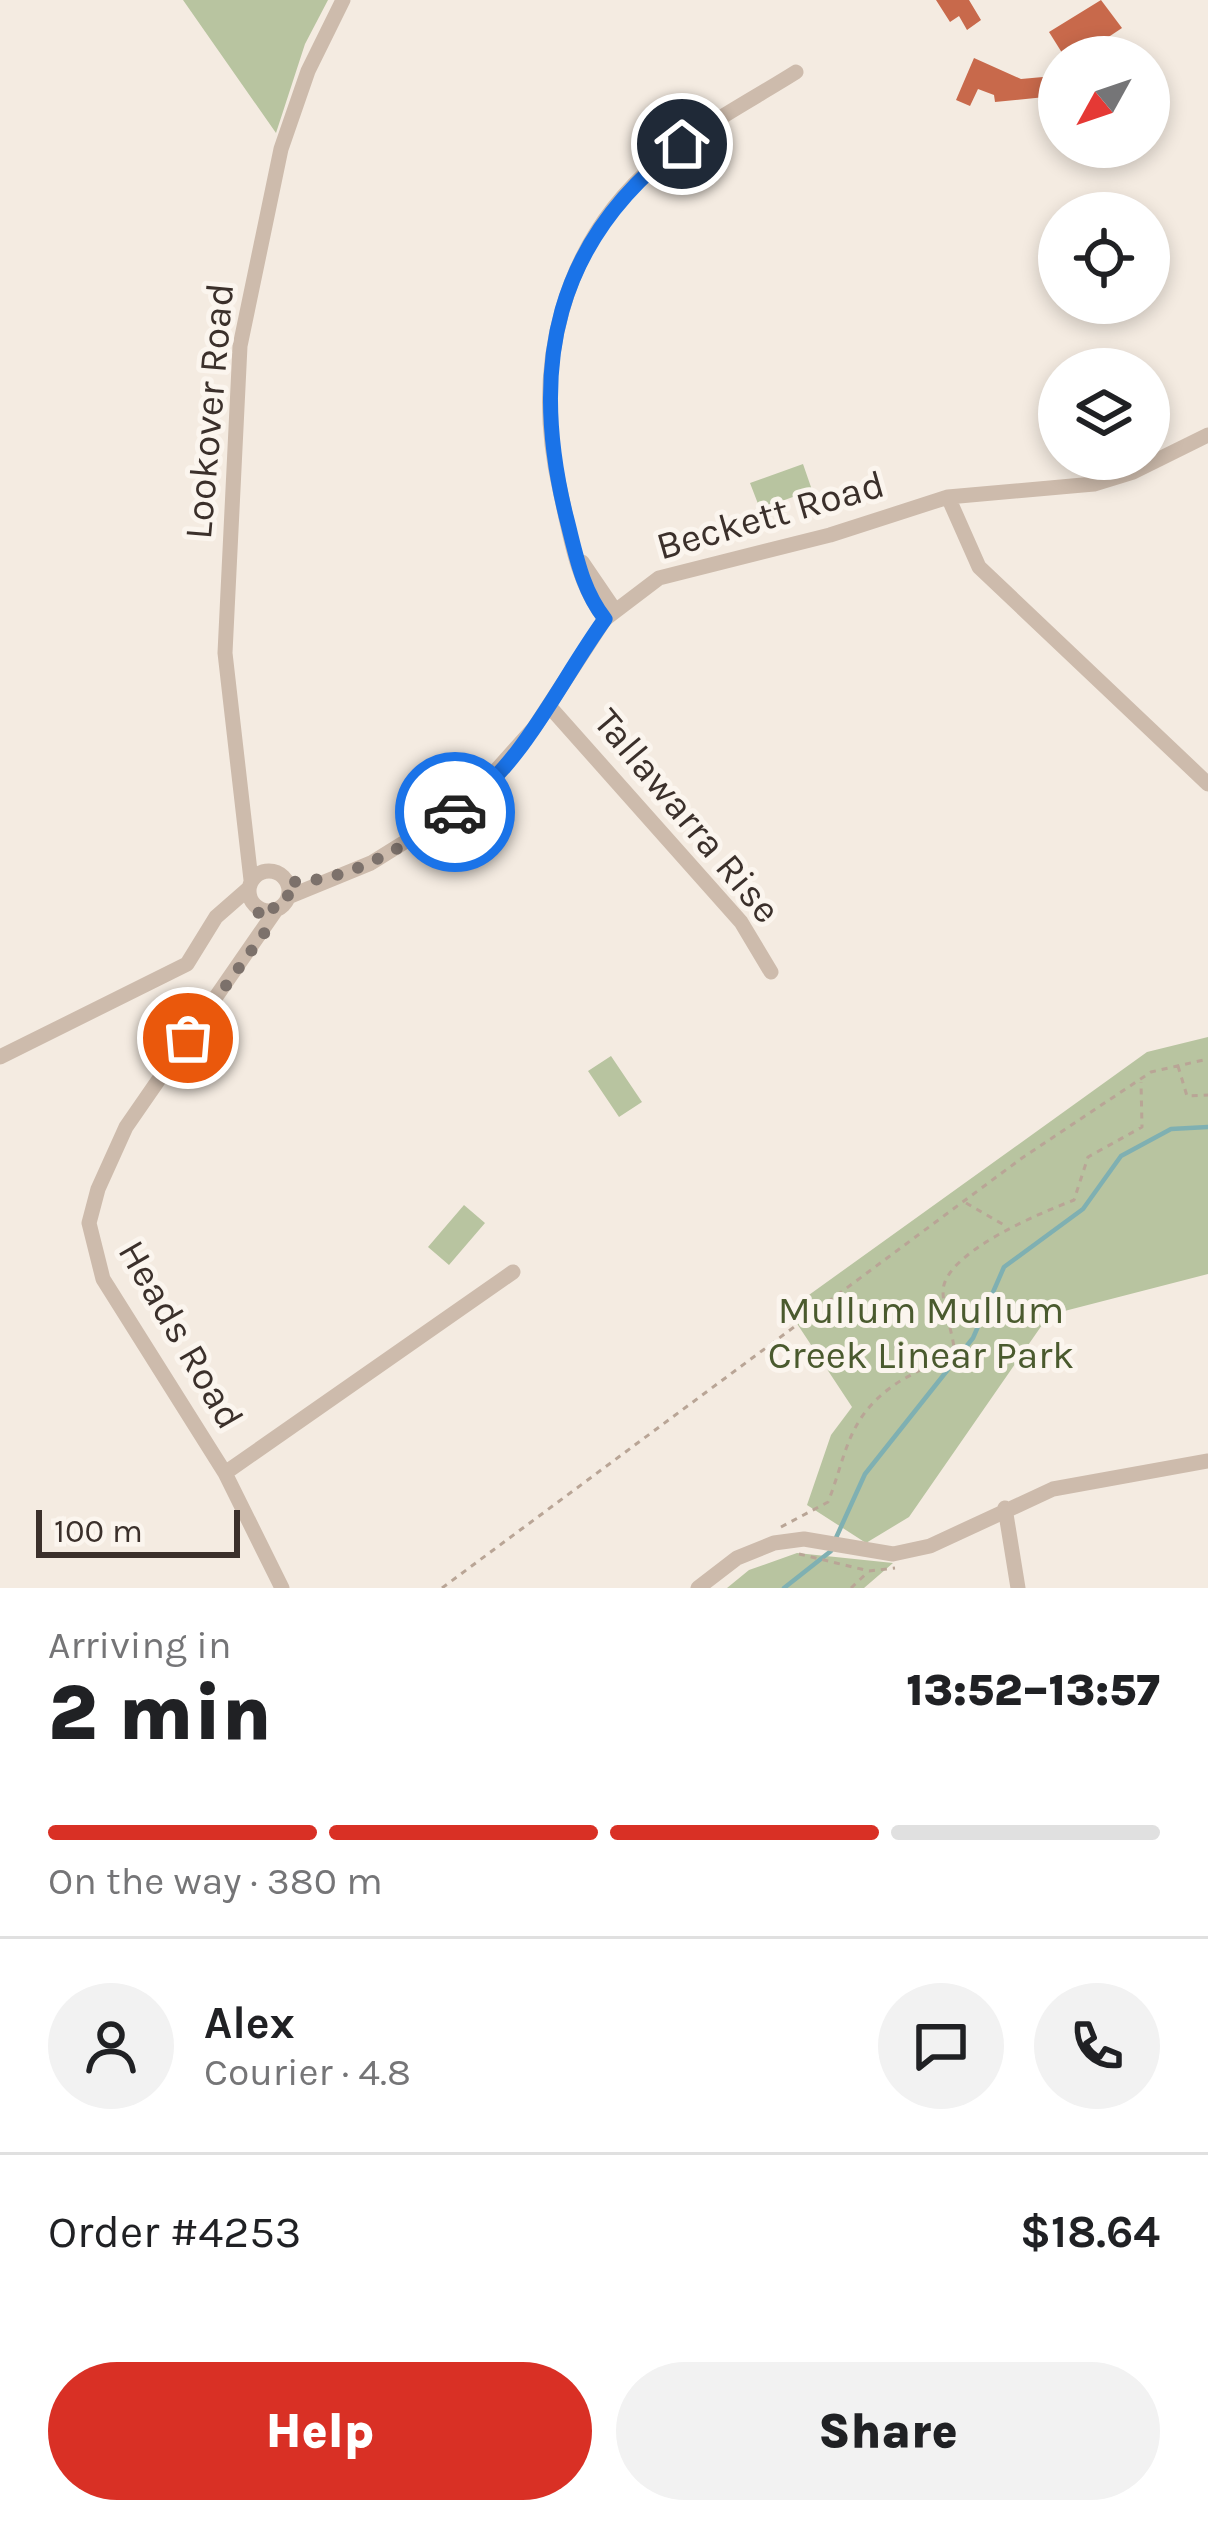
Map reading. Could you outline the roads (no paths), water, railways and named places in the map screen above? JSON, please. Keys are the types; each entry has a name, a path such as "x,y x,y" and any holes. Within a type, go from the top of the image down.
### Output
{"street":[{"name":"Lookover Road","path":"255,890 225,653 240,346 281,149 308,71 343,0"},
{"path":"610,614 585,591 551,452 547,404 559,316 580,260 610,213 656,163 796,72"},
{"name":"Beckett Road","path":"288,890 371,863 466,804 486,787 549,706 610,614 673,572 830,535 948,496 1094,484 1208,435"},
{"path":"948,496 973,560 1208,784"},
{"name":"Tallawarra Rise","path":"549,706 741,922 771,972"},
{"path":"255,890 276,910"},
{"path":"255,890 265,932"},
{"path":"0,1057 188,964 223,910 255,890 288,890"},
{"name":"Heads Road","path":"282,1588 224,1473 103,1279 89,1223 98,1190 133,1115 265,932 288,890"},
{"path":"224,1473 513,1272"},
{"path":"698,1588 737,1558 773,1543 803,1539 854,1558 921,1549 1005,1508 1096,1478 1208,1461"},
{"path":"1005,1508 1018,1588"}],"waterway":[{"path":"835,1540 865,1474 973,1338 1004,1267 1083,1209 1121,1156 1171,1129 1208,1127"},
{"path":"784,1588 831,1551"}],"park label":[{"name":"Mullum Mullum Creek Linear Park","path":"921,1332"}]}
